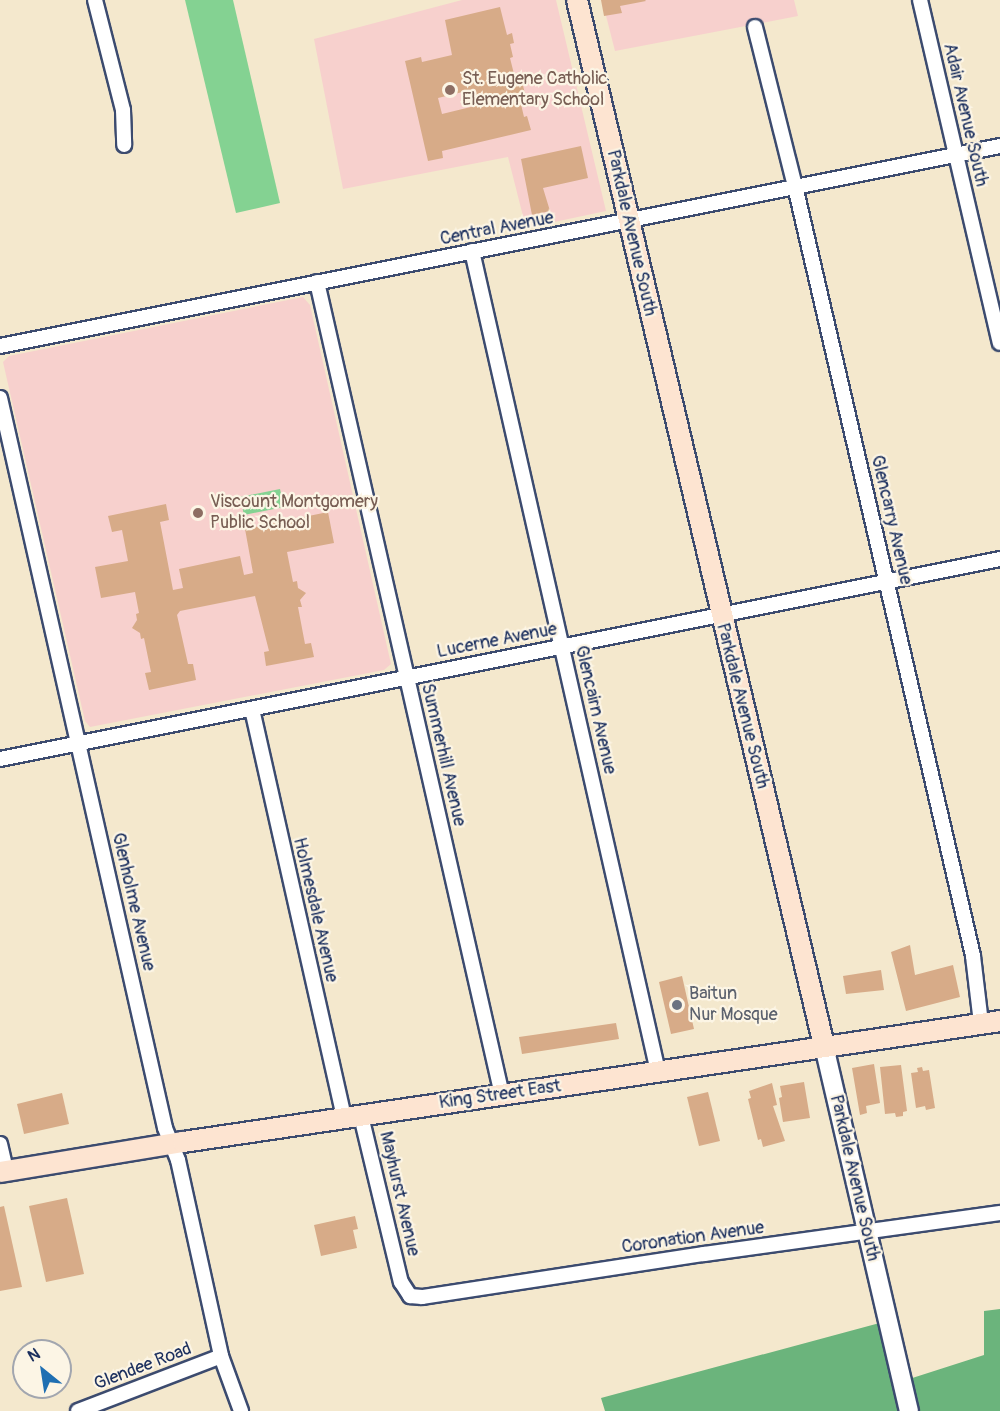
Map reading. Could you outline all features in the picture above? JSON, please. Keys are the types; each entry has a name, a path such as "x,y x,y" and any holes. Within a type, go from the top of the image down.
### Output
{"main road":[{"name":"Parkdale Avenue South","path":"577,0 720,615 824,1046"},
{"name":"King Street East","path":"3,1171 171,1143 991,1022"}],"street":[{"path":"95,0 123,110 124,145"},
{"name":"Adair Avenue South","path":"920,0 1000,343"},
{"name":"Glencarry Avenue","path":"755,27 795,186 991,1022"},
{"name":"Central Avenue","path":"0,346 1000,146"},
{"name":"Glencairn Avenue","path":"472,251 658,1072"},
{"name":"Summerhill Avenue","path":"317,282 502,1095"},
{"name":"Glenholme Avenue","path":"0,398 162,1116 178,1160 221,1356 241,1411"},
{"name":"Lucerne Avenue","path":"0,759 1000,558"},
{"name":"Holmesdale Avenue","path":"252,709 353,1117"},
{"name":"Parkdale Avenue South","path":"824,1046 909,1411"},
{"name":"Mayhurst Avenue","path":"353,1117 401,1282"},
{"path":"0,1144 3,1171"},
{"name":"Coronation Avenue","path":"401,1282 410,1296 423,1297 704,1254 1000,1213"},
{"name":"Glendee Road","path":"78,1411 221,1356"}],"shaded area":[{"name":"St. Eugene Catholic Elementary School","path":"462,0 556,0 606,211 526,228 508,157 343,189 314,39"},
{"path":"602,0 794,0 798,16 615,51"},
{"name":"Viscount Montgomery Public School","path":"303,297 310,305 391,664 384,670 90,727 85,721 3,362 9,356"}],"green space":[{"path":"185,0 233,0 280,203 236,213"},
{"path":"280,489 284,507 244,515 240,497"},
{"path":"1000,1309 1000,1411 605,1411 601,1398 887,1321 903,1381 984,1355 984,1311"}],"building":[{"path":"601,0 646,1 620,6 622,13 604,16"},
{"path":"500,7 507,35 512,33 514,43 510,44 513,57 510,58 514,74 520,73 526,98 520,100 524,117 527,116 531,130 442,151 443,158 428,161 405,61 421,57 422,62 452,55 445,20","holes":["475,89 479,105 442,114 438,98"]},
{"path":"581,146 588,178 543,188 550,211 532,215 521,159"},
{"path":"166,504 169,520 160,522 173,590 183,588 179,569 240,556 244,575 253,573 245,529 328,512 334,543 287,552 293,582 297,581 298,588 306,593 300,600 302,607 298,607 305,644 311,643 314,657 266,666 264,652 269,651 255,596 180,611 177,615 188,664 193,664 196,680 149,690 145,673 151,672 144,638 141,639 140,633 132,628 137,620 136,614 139,613 135,592 101,598 95,567 128,561 122,530 112,532 108,516"},
{"path":"910,945 915,975 953,965 960,997 906,1011 891,952"},
{"path":"881,970 884,990 846,994 843,976"},
{"name":"Baitun Nur Mosque","path":"682,976 694,1029 671,1034 659,982"},
{"path":"616,1023 619,1039 522,1054 519,1037"},
{"path":"874,1064 880,1103 866,1106 867,1113 860,1115 852,1068"},
{"path":"901,1065 907,1111 903,1112 903,1116 896,1117 895,1113 885,1114 880,1067"},
{"path":"922,1067 923,1071 929,1070 935,1108 926,1110 925,1106 916,1108 911,1073 918,1072 917,1068"},
{"path":"804,1082 810,1118 783,1122 779,1098 782,1097 780,1086"},
{"path":"772,1083 777,1105 773,1106 785,1141 763,1147 761,1139 758,1140 748,1099 751,1098 749,1091"},
{"path":"708,1092 720,1141 699,1146 687,1097"},
{"path":"62,1093 69,1124 24,1134 17,1104"},
{"path":"67,1198 84,1274 46,1282 29,1206"},
{"path":"4,1206 22,1287 0,1291 0,1207"},
{"path":"355,1216 358,1229 353,1230 357,1248 321,1256 314,1225"}],"place":[{"name":"St. Eugene Catholic Elementary School","path":"450,90"},
{"name":"Viscount Montgomery Public School","path":"198,513"},
{"name":"Baitun Nur Mosque","path":"677,1005"}]}
